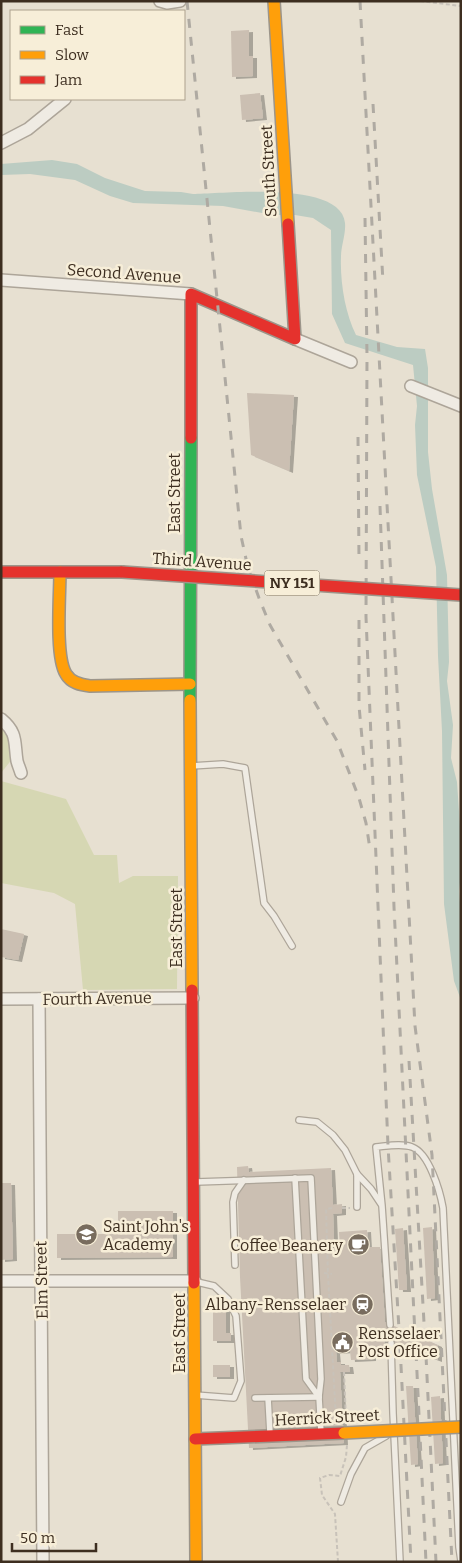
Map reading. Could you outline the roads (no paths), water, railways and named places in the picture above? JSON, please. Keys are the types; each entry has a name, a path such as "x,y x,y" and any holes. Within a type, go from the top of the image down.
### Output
{"street":[{"path":"163,5 180,1"},
{"name":"South Street","path":"274,1 295,339"},
{"path":"1,143 28,129 64,100"},
{"name":"Second Avenue","path":"1,280 191,294 351,362"},
{"name":"East Street","path":"191,294 190,684 196,1562"},
{"path":"411,386 461,406"},
{"name":"Third Avenue","path":"1,572 122,572 461,596"},
{"path":"60,572 60,653 63,668 69,679 82,685 90,686 190,684"},
{"path":"1,719 14,733 17,760 21,773"},
{"name":"Fourth Avenue","path":"1,999 193,998"},
{"name":"Elm Street","path":"39,999 43,1562"},
{"path":"1,1281 194,1281"},
{"name":"Herrick Street","path":"195,1439 461,1427"}],"lane":[{"path":"191,766 223,764 244,768 264,903 292,946"},
{"path":"299,1120 317,1122 332,1135 344,1150 356,1174 371,1189 382,1206"},
{"path":"390,1325 376,1147 405,1146 414,1148 424,1158 440,1192 443,1208 461,1561"},
{"path":"356,1174 357,1207"},
{"path":"295,1178 306,1379 319,1397"},
{"path":"194,1182 310,1178 321,1379 319,1397 321,1434"},
{"path":"235,1264 233,1202 235,1193 244,1180"},
{"path":"194,1281 214,1286 228,1299 236,1316 241,1381 234,1398 195,1395"},
{"path":"391,1343 400,1562"},
{"path":"254,1398 319,1397"},
{"path":"268,1398 270,1436"},
{"path":"341,1502 351,1474 365,1448 394,1432"}],"railway":[{"path":"187,1 241,536 248,568 270,625 337,741 359,798 366,823 370,849"},
{"path":"360,1 415,1026 432,1155 452,1562"},
{"path":"373,104 383,282"},
{"path":"365,218 367,356 366,617 388,1146 399,1329"},
{"path":"358,437 359,560"},
{"path":"380,506 394,907 415,1335"},
{"path":"359,620 359,706 365,770"},
{"path":"409,1061 425,1340"},
{"path":"400,1346 411,1562"},
{"path":"416,1352 426,1562"},
{"path":"426,1356 436,1562"}],"place":[{"name":"Saint John's Academy","path":"87,1235"},
{"name":"Coffee Beanery","path":"359,1245"},
{"name":"Albany-Rensselaer","path":"362,1304"},
{"name":"Rensselaer Post Office","path":"342,1342"}]}
